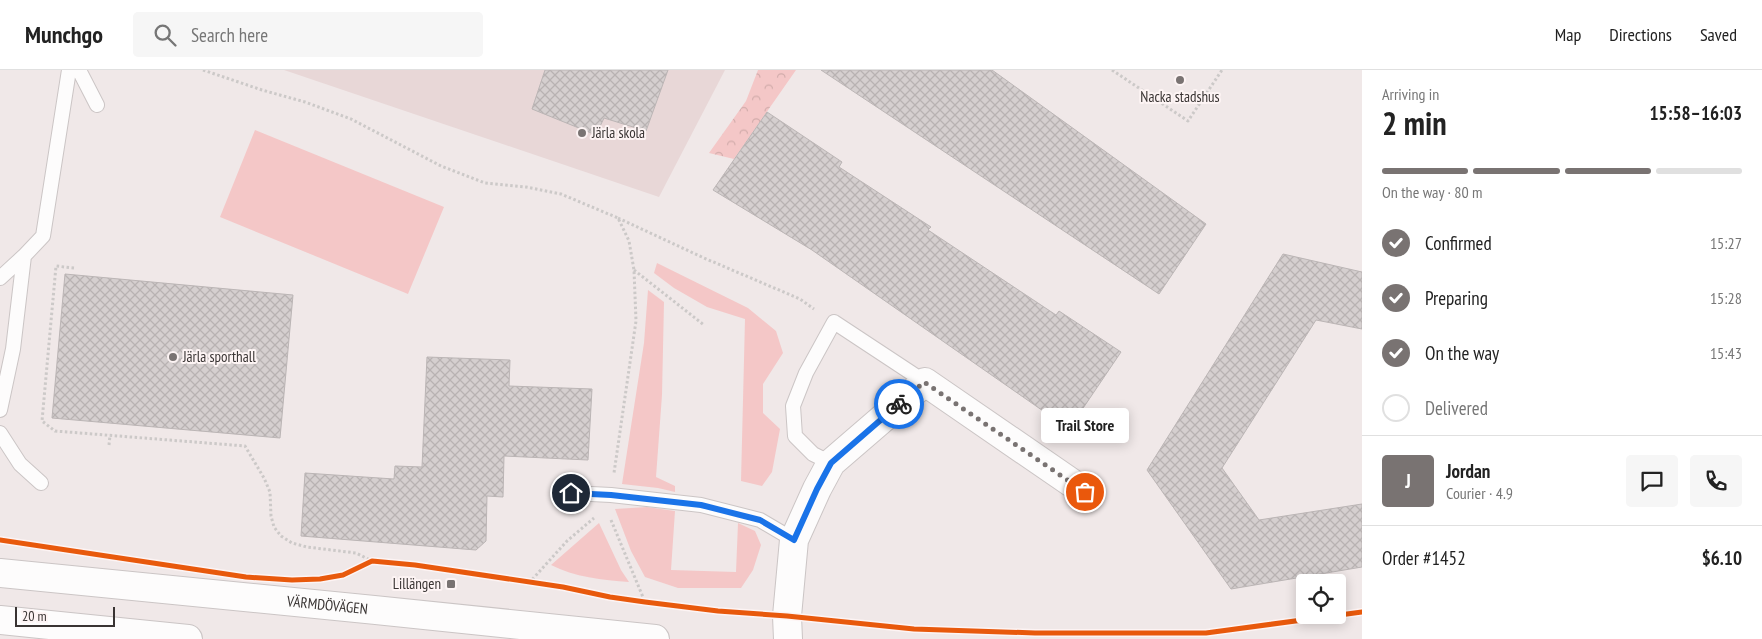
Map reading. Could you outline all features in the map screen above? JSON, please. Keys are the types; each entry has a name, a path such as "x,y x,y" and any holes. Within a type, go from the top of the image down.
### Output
{"main road":[{"path":"788,628 794,540 831,463 924,382 1085,492"},
{"name":"VÄRMDÖVÄGEN","path":"0,573 464,618 655,639"},
{"path":"0,620 188,639"}],"lane":[{"path":"0,278 43,236 69,70"},
{"path":"79,70 97,105"},
{"path":"0,410 12,349 24,256"},
{"path":"831,463 813,454 795,436 793,406 806,373 834,322 924,382"},
{"path":"0,433 20,464 41,483"},
{"path":"571,493 611,495 701,505 760,520 794,540"}],"path":[{"path":"203,70 305,102 351,119 441,166 485,183 526,186 561,194 800,300 834,322"},
{"path":"1112,70 1188,120 1222,70"},
{"path":"529,582 567,540 606,510 611,495 636,321 634,270 628,241 618,218"},
{"path":"74,268 56,266 42,421 55,431 245,446 270,492 270,516 274,527 281,536 292,543 307,547 356,553 372,561 381,562"},
{"path":"634,270 704,325"},
{"path":"109,446 110,435"},
{"path":"606,510 645,602"},
{"path":"365,564 372,561"},
{"path":"519,581 538,584"},
{"path":"636,601 654,603"}],"shaded area":[{"name":"Järla skola","path":"284,70 725,70 659,197"}],"green space":[{"path":"758,70 796,70 734,159 709,153 746,101"},
{"path":"255,130 444,207 408,294 220,217"},
{"path":"657,263 748,308 776,331 783,353 763,384 763,413 780,429 772,472 762,486 741,481 745,319 707,307 674,288 654,273"},
{"path":"648,290 664,302 662,395 656,477 675,486 675,492 622,484 644,343"},
{"path":"647,507 675,511 671,570 736,572 738,523 755,531 761,545 753,570 741,588 678,588 645,577 631,551 615,509"},
{"path":"599,523 621,570 629,582 579,575 551,565"}],"building":[{"path":"545,70 668,70 646,131 604,118 596,135 532,109"},
{"path":"821,70 992,70 1206,224 1159,294"},
{"path":"767,112 842,162 839,167 931,227 928,230 1056,315 1059,311 1121,352 1069,429 812,250 713,190"},
{"path":"1283,254 1362,272 1362,329 1316,320 1222,468 1259,520 1362,504 1362,567 1320,574 1296,574 1296,578 1231,589 1147,470"},
{"name":"Järla sporthall","path":"65,274 293,295 280,438 52,418"},
{"path":"427,357 510,360 509,386 592,389 588,460 504,456 503,497 487,496 486,541 476,550 301,536 305,473 394,479 395,466 422,467"}],"cycle path":[{"path":"0,540 246,577 292,580 320,579 343,575 372,561 415,565 563,587 645,602 718,611 914,629 1035,633 1206,633 1362,612"}],"way so far":[{"path":"899,404 924,382 1085,492"}],"place":[{"name":"Nacka stadshus","path":"1180,80"},
{"name":"Järla skola","path":"582,133"},
{"name":"Järla sporthall","path":"173,357"},
{"name":"Trail Store","path":"1085,492"},
{"name":"Lillängen","path":"451,584"}],"route":[{"path":"571,493 611,495 701,505 760,520 794,540 831,463 899,404"}]}
